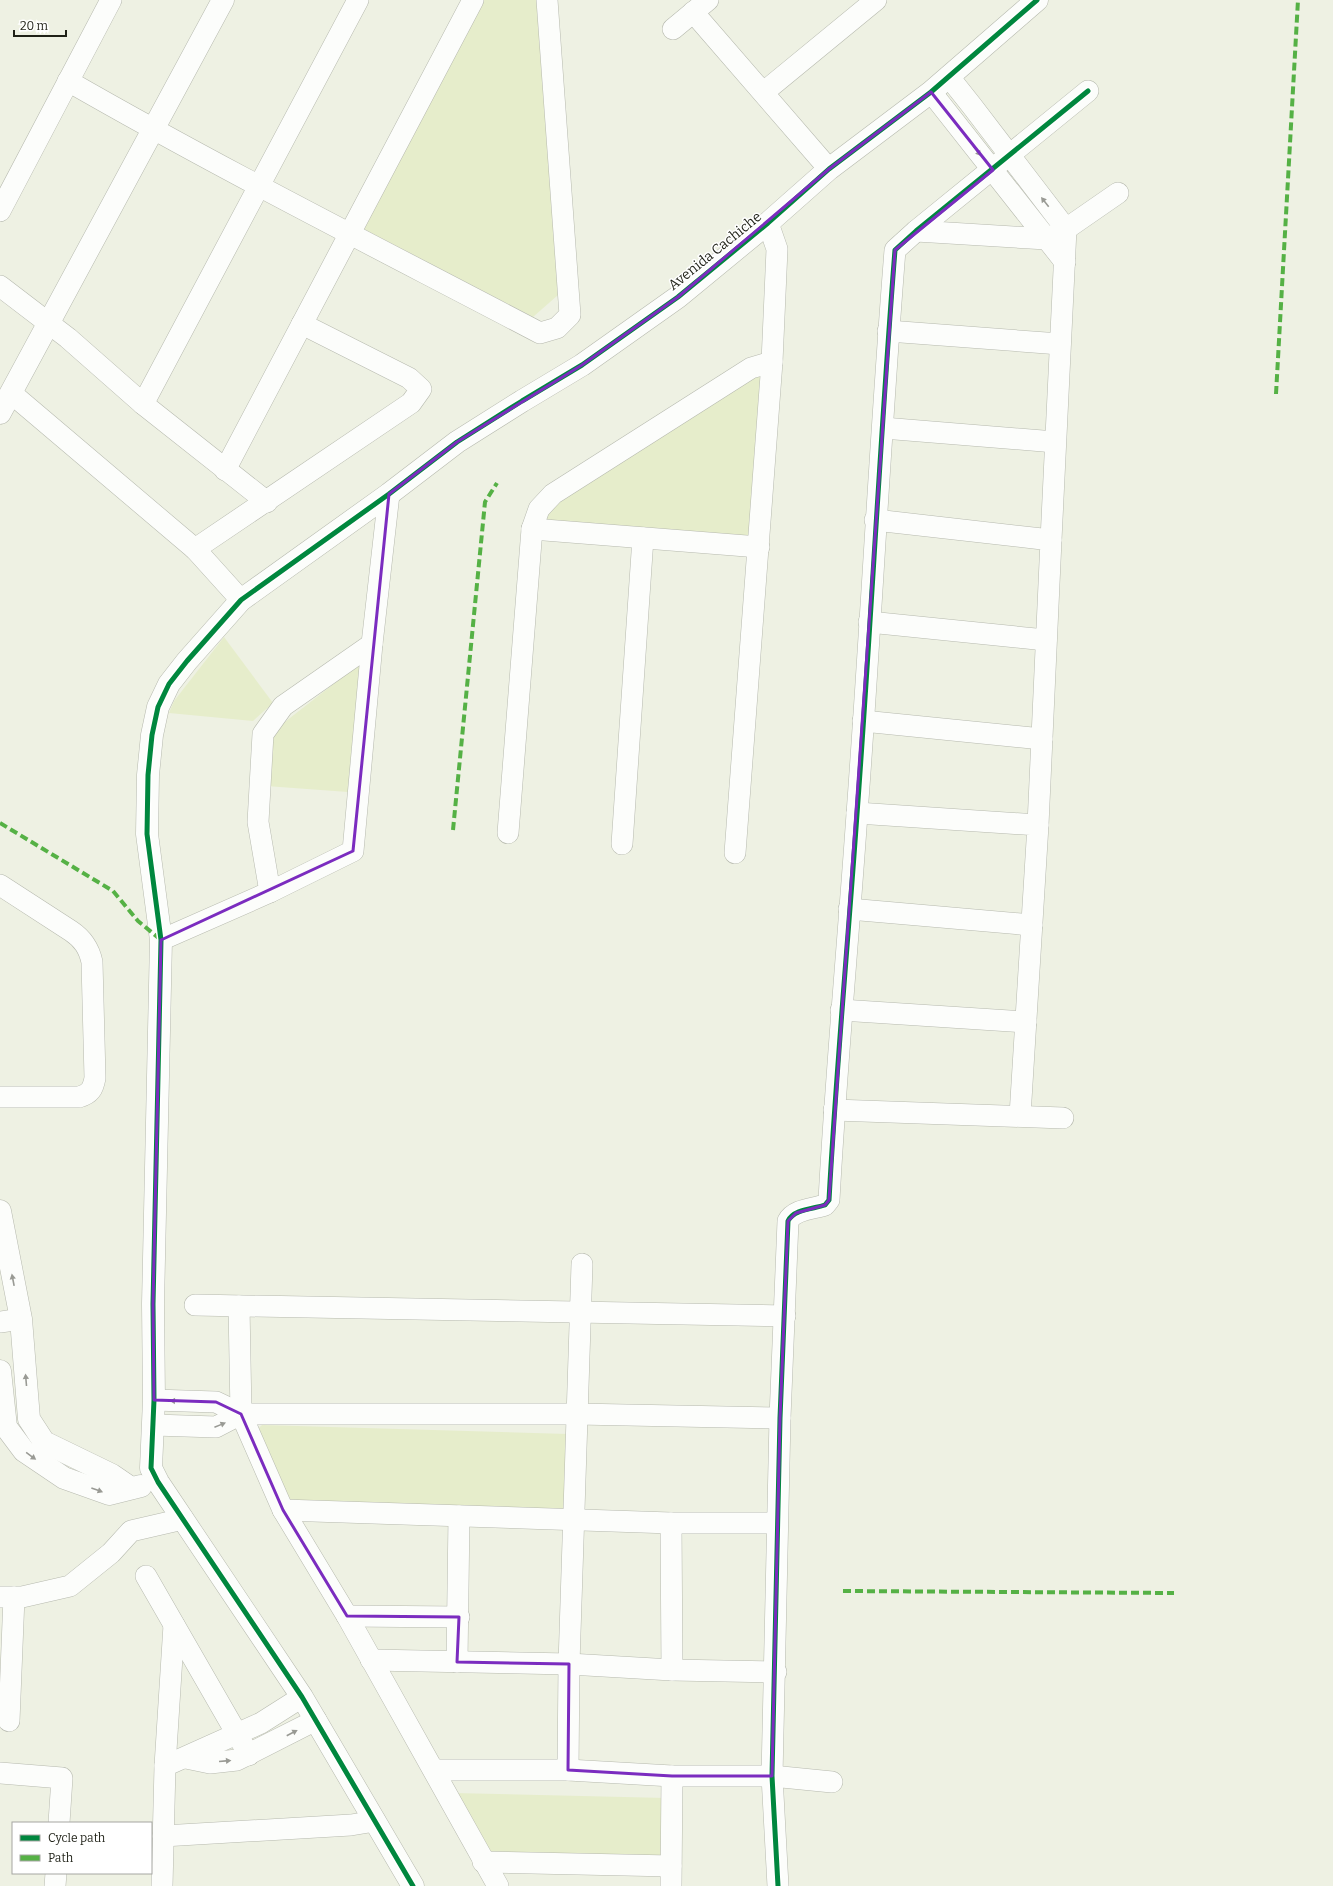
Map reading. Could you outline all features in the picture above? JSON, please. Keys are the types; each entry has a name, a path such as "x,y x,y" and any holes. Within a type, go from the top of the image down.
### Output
{"street":[{"path":"0,211 111,0"},
{"path":"0,413 223,0"},
{"path":"143,404 358,0"},
{"path":"225,470 473,0"},
{"path":"68,81 259,187 540,333 557,328 570,315 547,0"},
{"path":"764,92 876,0"},
{"name":"Avenida Cachiche","path":"413,1886 302,1697 158,1482 151,1468 154,1425 153,1304 161,940 147,834 148,775 152,735 158,707 169,684 187,661 241,600 389,494 457,442 582,365 672,302 768,223 829,169 931,92 1037,0"},
{"path":"673,29 700,6 764,92 829,169"},
{"path":"948,77 1066,229 1038,825 1020,1116"},
{"path":"931,92 1065,262"},
{"path":"778,1886 772,1776 776,1672 777,1523 780,1418 788,1221 790,1216 825,1205 829,1200 841,1010 857,813 883,428 888,331 895,250 916,231 1088,92"},
{"path":"916,231 1047,239 1066,229 1118,193"},
{"path":"735,854 772,362 777,249 768,223"},
{"path":"0,286 49,323 143,404 267,502"},
{"path":"195,550 411,403 420,389 409,378 302,324"},
{"path":"888,331 1060,344"},
{"path":"508,833 532,529 539,509 553,494 751,368 772,362"},
{"path":"11,393 195,550 241,600"},
{"path":"883,428 1055,442"},
{"path":"161,940 270,892 353,851 372,644 389,494"},
{"path":"876,520 1051,540"},
{"path":"532,529 759,547"},
{"path":"622,844 643,538"},
{"path":"869,622 1046,640"},
{"path":"270,892 258,822 263,734 283,706 372,644"},
{"path":"863,722 1042,739"},
{"path":"857,813 1038,825"},
{"path":"0,885 80,937 86,945 92,962 95,1078 93,1087 88,1094 78,1097 0,1097"},
{"path":"849,909 1032,925"},
{"path":"841,1010 1026,1022"},
{"path":"834,1110 1063,1118"},
{"path":"0,1217 10,1320 29,1419 44,1442 112,1475 131,1488"},
{"path":"568,1770 569,1664 582,1264"},
{"path":"195,1305 581,1314 785,1316"},
{"path":"239,1306 241,1414 283,1510 347,1616 434,1770 483,1862 498,1886"},
{"path":"0,1371 3,1428 24,1451 64,1478 108,1494 158,1482"},
{"path":"154,1400 216,1402 241,1414 577,1414 780,1418"},
{"path":"154,1425 216,1428 241,1414"},
{"path":"3,1428 29,1419"},
{"path":"283,1510 671,1523 777,1523"},
{"path":"457,1662 459,1617 459,1516"},
{"path":"9,1721 7,1597 22,1597 70,1586 110,1553 131,1531 183,1519"},
{"path":"671,1523 672,1670"},
{"path":"146,1576 249,1755"},
{"path":"347,1616 459,1617"},
{"path":"162,1886 165,1766 174,1625"},
{"path":"371,1660 569,1664 672,1670 776,1672"},
{"path":"165,1766 186,1758 261,1723 302,1697"},
{"path":"186,1758 210,1763 236,1760 249,1755 316,1720"},
{"path":"434,1770 568,1770 672,1776 772,1776 832,1782"},
{"path":"0,1773 62,1778 59,1822"},
{"path":"483,1862 671,1876 672,1776"},
{"path":"163,1836 351,1825 375,1820"},
{"path":"55,1886 56,1874"}],"highlighted area":[{"path":"931,92 993,170 895,250 829,1200 825,1205 796,1213 788,1221 780,1418 772,1776 672,1776 568,1770 569,1664 457,1662 459,1617 347,1616 283,1510 241,1414 216,1402 154,1400 153,1304 161,940 353,851 389,494 457,442 582,365 678,297 829,169"}],"green space":[{"path":"477,0 540,0 558,295 533,317 358,226"},
{"path":"754,373 764,376 753,539 547,527 543,518 557,500"},
{"path":"224,637 273,703 253,721 169,713 174,701"},
{"path":"358,665 360,670 348,792 266,786 272,732"},
{"path":"262,1425 568,1434 564,1524 289,1515 254,1432"},
{"path":"453,1793 666,1798 663,1873 489,1867"}],"marked path":[{"path":"1276,394 1298,0"},
{"path":"453,830 485,502 497,483"},
{"path":"0,823 113,891 138,921 161,940"},
{"path":"843,1591 1174,1593"}],"cycle path":[{"path":"413,1886 302,1697 158,1482 151,1468 154,1400 153,1304 161,940 147,834 148,775 152,735 158,707 169,684 187,661 241,600 389,494 457,442 582,365 678,297 768,223 829,169 931,92 1037,0"},
{"path":"778,1886 772,1776 780,1418 788,1221 795,1214 804,1210 825,1205 829,1200 854,862 895,250 916,231 1088,91"}]}
